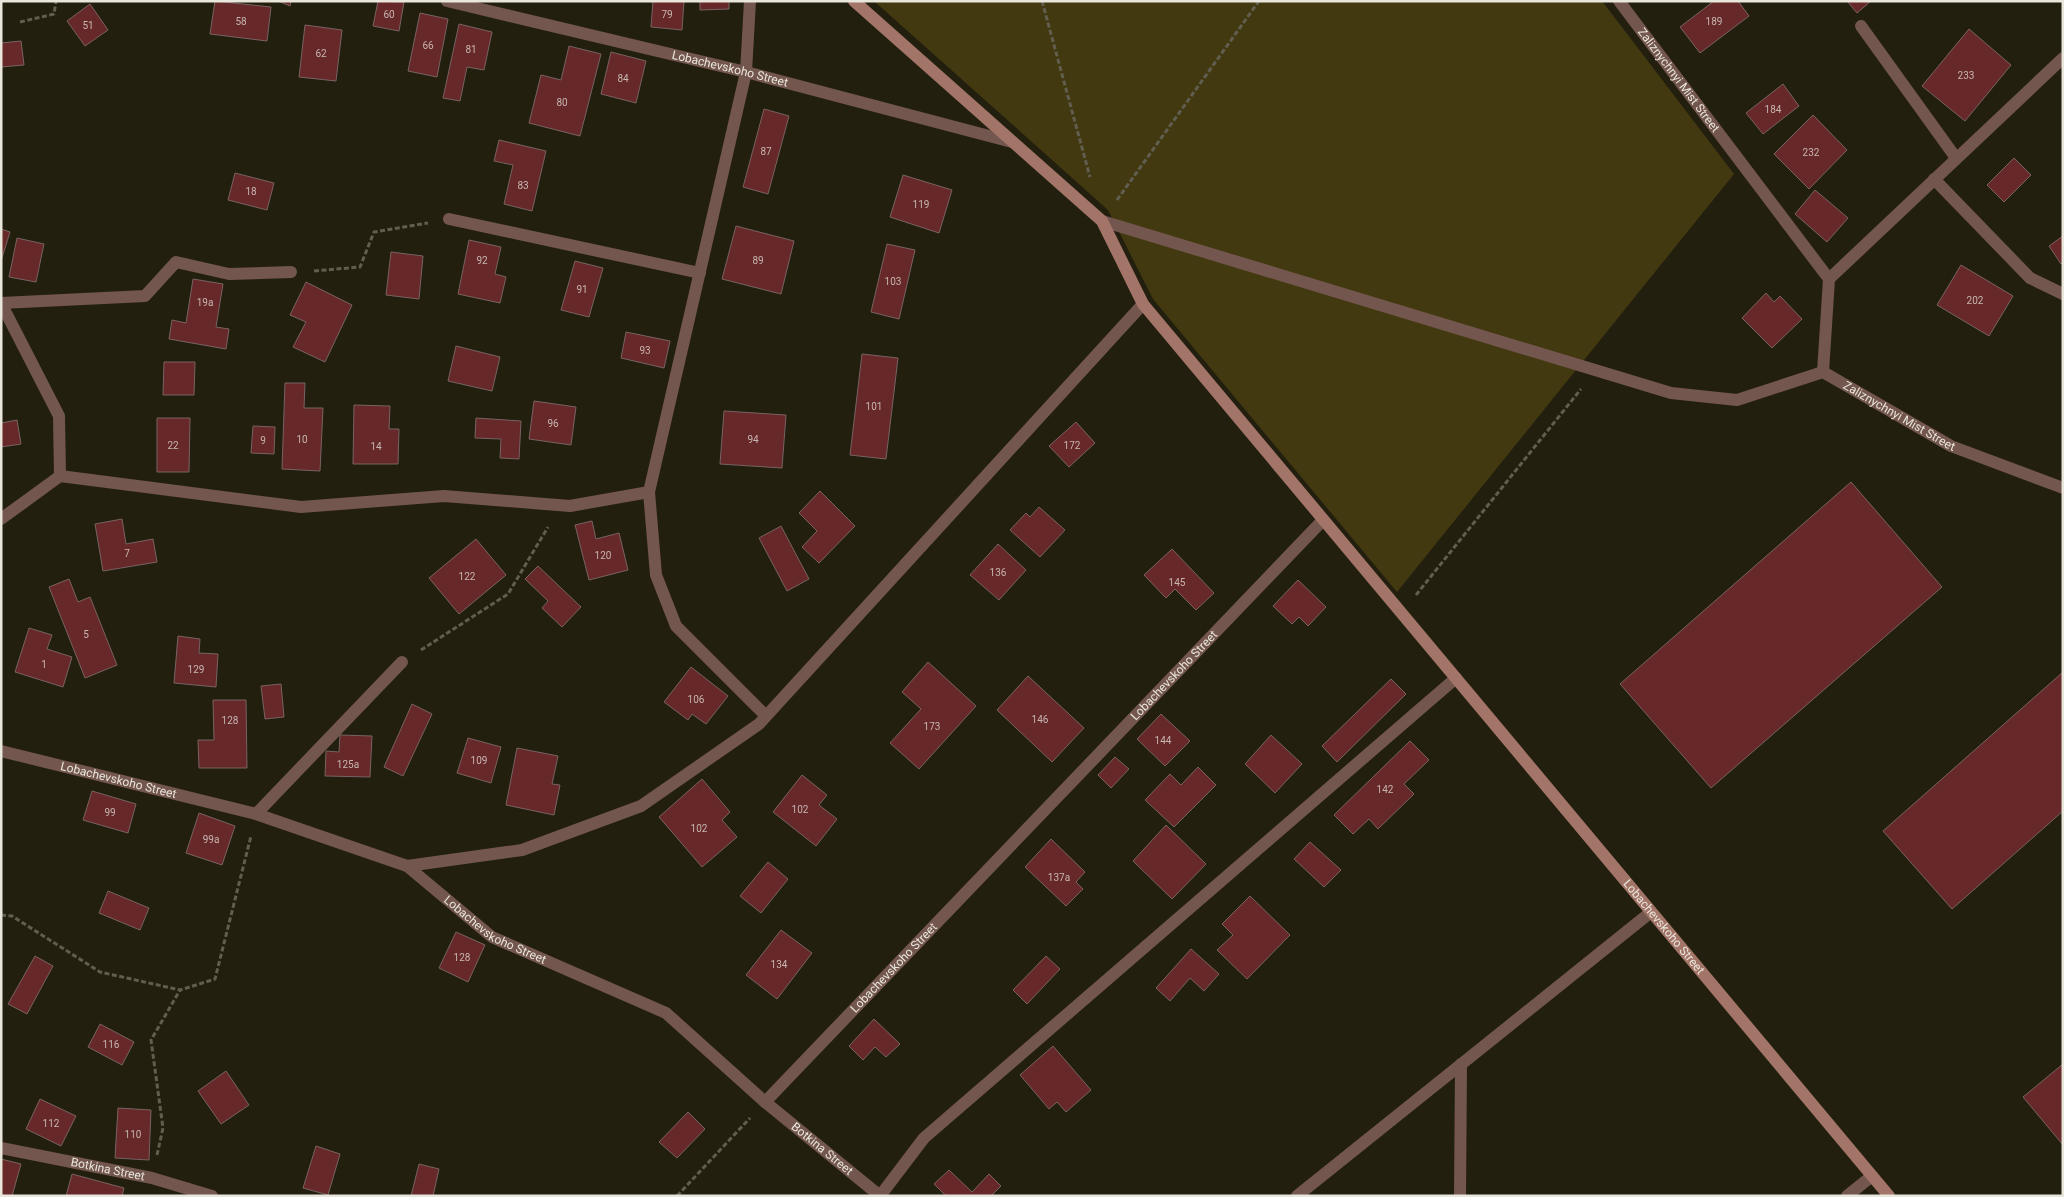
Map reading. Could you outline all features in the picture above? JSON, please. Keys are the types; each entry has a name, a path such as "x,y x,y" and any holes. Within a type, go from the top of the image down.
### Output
{"street":[{"name":"Lobachevskoho Street","path":"448,1 746,72 1012,142"},
{"path":"750,1 746,72 649,492 656,576 676,626 766,716"},
{"name":"Lobachevskoho Street","path":"854,1 1102,221 1143,304 1888,1196"},
{"name":"Zaliznychnyi Mist Street","path":"1619,1 1829,279"},
{"path":"1861,26 1956,158"},
{"path":"1102,221 1671,393 1737,400 1823,372 1829,279 2063,58"},
{"path":"1934,180 2030,278 2063,294"},
{"path":"449,219 700,273"},
{"path":"60,476 60,416 1,303 145,296 176,262 230,274 291,272"},
{"name":"Lobachevskoho Street","path":"407,866 522,850 641,806 759,724 1143,304"},
{"name":"Zaliznychnyi Mist Street","path":"1823,372 1951,446 2063,488"},
{"path":"1,519 60,476 300,507 444,496 570,506 649,492"},
{"name":"Lobachevskoho Street","path":"1,751 256,814 407,866 492,937 666,1013 765,1102 1324,520"},
{"path":"256,814 402,662"},
{"path":"880,1196 924,1138 1456,678"},
{"path":"1297,1196 1651,912"},
{"path":"1460,1196 1461,1064"},
{"name":"Botkina Street","path":"765,1102 880,1196"},
{"name":"Botkina Street","path":"1,1148 152,1178 212,1196"},
{"path":"1847,1196 1872,1176"}],"path":[{"path":"20,22 54,14 56,1"},
{"path":"1042,1 1092,183"},
{"path":"1102,221 1259,1"},
{"path":"291,272 360,267 374,232 449,219"},
{"path":"1402,613 1596,370"},
{"path":"402,662 508,594 560,505"},
{"path":"1,915 12,916 100,972 180,990 215,979 256,814"},
{"path":"152,1178 163,1128 151,1040 180,990"},
{"path":"677,1196 765,1102"}],"shaded area":[{"path":"874,1 1602,1 1734,174 1397,592 1153,299 1108,210"}],"building":[{"path":"215,1 271,7 267,41 210,34"},
{"path":"278,1 291,1 290,6"},
{"path":"378,1 404,2 399,31 373,26"},
{"path":"653,1 684,1 682,30 651,27"},
{"path":"700,1 729,1 729,9 700,10"},
{"path":"1714,1 1738,1 1749,16 1700,53 1680,27"},
{"path":"1847,1 1871,1 1857,13"},
{"path":"90,4 108,30 85,46 67,21"},
{"path":"420,13 448,19 437,77 408,71"},
{"path":"459,24 492,32 484,70 467,67 460,101 443,98"},
{"path":"305,25 342,30 336,81 299,77"},
{"path":"1969,29 2011,65 1965,121 1922,86"},
{"path":"21,41 24,65 1,67 1,43"},
{"path":"569,46 601,54 580,136 529,123 541,75 561,80"},
{"path":"611,52 646,61 636,103 601,94"},
{"path":"1783,84 1799,106 1763,134 1746,113"},
{"path":"764,109 789,116 768,194 743,187"},
{"path":"1813,115 1847,150 1809,189 1774,154"},
{"path":"499,140 546,151 532,211 504,204 513,165 494,161"},
{"path":"2014,158 2031,175 2004,202 1987,185"},
{"path":"235,173 274,183 267,210 228,200"},
{"path":"903,175 952,190 939,233 890,217"},
{"path":"1815,190 1848,218 1827,242 1795,214"},
{"path":"736,226 794,241 781,294 722,279"},
{"path":"1,229 10,232 1,261"},
{"path":"2063,236 2063,262 2061,264 2049,246"},
{"path":"17,238 44,244 36,282 9,277"},
{"path":"469,240 501,247 495,274 506,277 500,303 458,294"},
{"path":"887,244 915,250 899,319 871,312"},
{"path":"391,252 423,256 419,299 386,295"},
{"path":"575,261 603,268 589,317 561,310"},
{"path":"1961,265 2013,296 1989,336 1937,305"},
{"path":"193,279 223,284 216,327 229,329 226,349 169,339 172,320 186,323"},
{"path":"306,282 352,305 325,362 293,347 306,322 290,315"},
{"path":"1766,293 1774,302 1780,296 1802,319 1772,348 1742,318"},
{"path":"626,332 670,341 664,368 621,358"},
{"path":"456,346 500,357 492,391 448,381"},
{"path":"862,354 898,358 886,459 850,455"},
{"path":"164,362 195,362 194,395 163,395"},
{"path":"285,383 305,383 304,408 323,408 320,471 282,469"},
{"path":"534,401 576,407 571,445 529,439"},
{"path":"354,405 390,406 389,429 399,429 398,464 353,464"},
{"path":"724,411 786,415 782,468 720,464"},
{"path":"157,418 190,418 189,472 157,472"},
{"path":"476,418 521,421 519,459 500,458 501,439 475,438"},
{"path":"17,420 21,444 1,447 1,423"},
{"path":"1076,422 1095,443 1069,467 1049,446"},
{"path":"253,426 275,427 274,454 251,453"},
{"path":"1851,482 1942,587 1711,788 1620,684"},
{"path":"820,491 855,526 819,563 802,547 817,531 799,513"},
{"path":"1039,507 1065,530 1040,557 1010,530 1026,513 1030,517"},
{"path":"122,519 126,544 153,539 157,562 103,571 95,524"},
{"path":"592,521 596,539 619,533 628,570 589,580 575,525"},
{"path":"781,526 809,579 787,591 759,538"},
{"path":"476,539 506,575 459,614 429,578"},
{"path":"998,544 1026,570 999,600 970,575"},
{"path":"1172,549 1214,593 1196,610 1175,589 1166,598 1144,575"},
{"path":"538,566 581,607 562,627 542,608 548,601 525,579"},
{"path":"69,579 78,602 90,597 117,665 85,678 49,587"},
{"path":"1298,580 1326,607 1308,626 1299,617 1292,624 1273,606"},
{"path":"29,628 52,635 47,649 72,657 63,687 15,672"},
{"path":"178,636 200,639 199,653 218,654 216,687 174,683"},
{"path":"928,662 976,706 919,769 890,743 921,709 902,692"},
{"path":"691,667 728,696 706,724 692,714 688,720 664,702"},
{"path":"2063,672 2063,811 1952,909 1883,831"},
{"path":"1028,676 1084,728 1052,762 997,710"},
{"path":"1391,679 1406,694 1337,762 1322,746"},
{"path":"281,684 284,717 265,719 261,686"},
{"path":"213,700 246,700 247,768 199,768 198,740 214,740"},
{"path":"412,704 432,714 403,776 384,767"},
{"path":"1161,714 1190,741 1165,766 1137,739"},
{"path":"340,735 372,736 370,777 325,776 326,751 339,752"},
{"path":"1271,735 1302,764 1275,793 1245,764"},
{"path":"468,738 501,747 491,783 457,773"},
{"path":"1410,741 1429,760 1404,784 1414,794 1378,829 1369,819 1353,834 1334,815"},
{"path":"517,748 558,756 552,784 560,785 554,815 506,805"},
{"path":"1115,757 1129,769 1111,788 1098,775"},
{"path":"1198,767 1216,785 1174,827 1145,800 1170,774 1181,785"},
{"path":"802,775 827,795 819,805 837,819 816,846 773,812"},
{"path":"702,779 730,812 722,820 737,837 702,867 659,817"},
{"path":"92,791 136,804 128,833 83,820"},
{"path":"199,813 235,826 222,865 186,853"},
{"path":"1166,825 1206,864 1172,899 1133,861"},
{"path":"1051,839 1085,872 1076,882 1083,889 1066,906 1025,867"},
{"path":"1310,842 1341,870 1324,887 1294,859"},
{"path":"768,862 788,879 761,913 740,896"},
{"path":"108,891 149,908 140,930 99,913"},
{"path":"1250,896 1290,935 1247,979 1217,950 1233,935 1222,924"},
{"path":"781,930 812,953 777,999 746,975"},
{"path":"456,932 485,945 468,982 439,968"},
{"path":"1191,949 1219,974 1204,991 1190,978 1170,1001 1156,988"},
{"path":"35,956 53,966 27,1014 8,1004"},
{"path":"1046,956 1060,969 1027,1004 1013,990"},
{"path":"874,1019 900,1044 886,1057 875,1047 863,1060 849,1046"},
{"path":"100,1024 134,1042 122,1065 88,1047"},
{"path":"1053,1046 1091,1090 1066,1112 1057,1102 1049,1109 1020,1075"},
{"path":"2063,1064 2063,1145 2023,1097"},
{"path":"226,1071 249,1105 221,1124 198,1091"},
{"path":"40,1099 76,1116 61,1146 26,1129"},
{"path":"118,1108 151,1110 149,1160 115,1158"},
{"path":"688,1112 705,1129 677,1158 659,1142"},
{"path":"316,1146 340,1154 328,1195 303,1188"},
{"path":"1,1159 21,1164 12,1196 1,1196"},
{"path":"419,1164 439,1169 433,1196 411,1196"},
{"path":"949,1170 972,1192 989,1174 1001,1186 991,1196 946,1196 934,1184"},
{"path":"72,1174 124,1188 122,1196 66,1196"}]}
